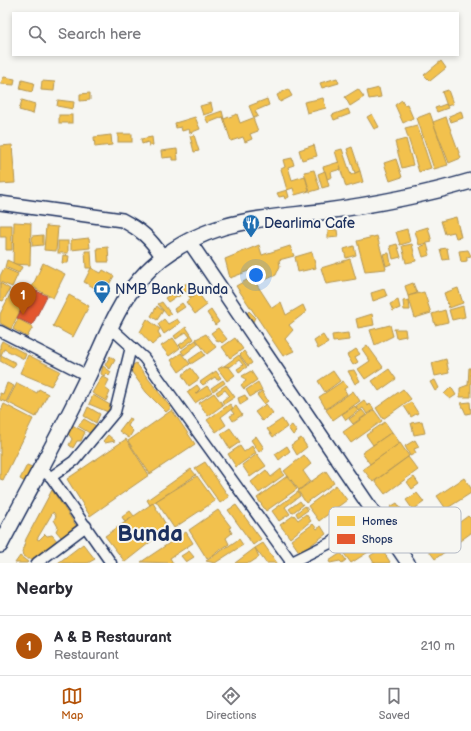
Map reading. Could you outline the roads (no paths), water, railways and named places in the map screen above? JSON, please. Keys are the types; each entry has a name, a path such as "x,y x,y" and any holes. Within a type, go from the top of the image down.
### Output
{"highway":[{"path":"0,545 45,473 110,327 139,279 162,256 189,241 223,227 255,220 375,204 438,191 471,181"}],"main road":[{"path":"0,203 122,220 139,229 152,241 162,256"},
{"path":"189,241 370,507"},
{"path":"401,553 408,563"}],"street":[{"path":"110,327 144,358 291,563 329,544"},
{"path":"0,331 88,376"},
{"path":"111,563 86,526 45,473 74,461 115,412 131,347"},
{"path":"37,563 86,526"}],"place":[{"name":"Dearlima Cafe","path":"251,238"},
{"name":"NMB Bank Bunda","path":"102,304"},
{"name":"A & B Restaurant","path":"23,315"}],"district":[{"name":"Bunda","path":"150,534"}]}
